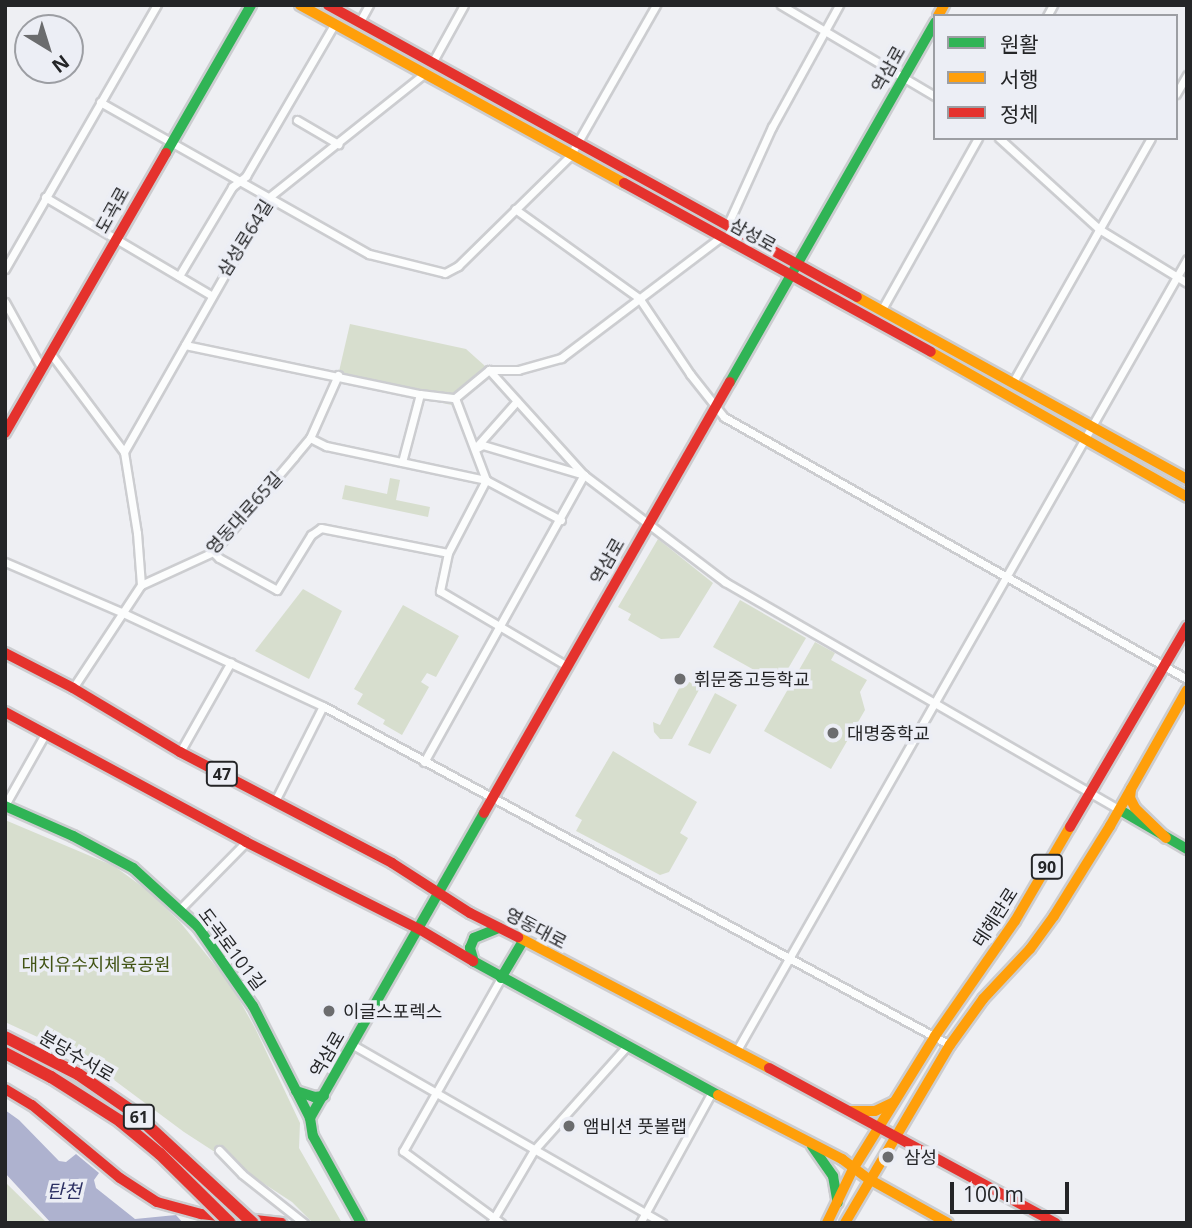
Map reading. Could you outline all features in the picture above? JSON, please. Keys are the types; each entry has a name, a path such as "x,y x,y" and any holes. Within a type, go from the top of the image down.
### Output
{"main road":[{"name":"도곡로","path":"5,433 251,5"},
{"name":"삼성로","path":"300,5 578,143 724,231 790,277 1187,498"},
{"name":"삼성로","path":"328,5 571,156 724,231 797,263 1187,479"},
{"name":"역삼로","path":"310,1118 933,26"},
{"path":"571,156 578,143"},
{"path":"571,156 578,143"},
{"name":"테헤란로","path":"827,1223 853,1169 935,1036 1015,920 1187,627"},
{"name":"영동대로","path":"5,653 73,688 180,752 441,892 499,928 737,1050 1056,1223"},
{"name":"90","path":"845,1223 950,1045 983,999 1030,950 1120,810 1187,690"},
{"path":"5,712 246,842 419,929 626,1047 842,1158 869,1179 948,1223"},
{"path":"1131,787 1133,804 1166,838"},
{"name":"도곡로101길","path":"5,805 73,836 133,868 180,909 230,969 253,1006 310,1118 313,1136 361,1223"},
{"path":"1120,810 1166,838 1185,845"},
{"path":"474,962 470,948 474,937 499,928"},
{"path":"501,978 523,941"},
{"name":"분당수서로","path":"5,1037 78,1074 133,1112 253,1223"},
{"name":"분당수서로","path":"5,1053 51,1077 120,1121 160,1154 230,1223"},
{"path":"5,1089 63,1128 120,1178 157,1202 201,1214 281,1223"},
{"path":"295,1091 314,1097 324,1096"},
{"path":"844,1110 875,1111 897,1100"},
{"path":"810,1143 833,1176 838,1203"}],"street":[{"path":"5,269 157,5"},
{"path":"359,23 369,5"},
{"path":"428,68 464,5"},
{"path":"578,143 656,5"},
{"path":"781,5 933,95"},
{"path":"186,345 419,394 455,398 489,370 518,370 561,358 724,231 772,127 839,5"},
{"path":"179,276 238,181 246,176 335,23"},
{"name":"삼성로64길","path":"124,452 268,198 338,144 428,68"},
{"path":"1178,91 1187,75"},
{"path":"100,102 369,254 451,272 571,156"},
{"path":"297,120 338,144"},
{"path":"881,311 977,140"},
{"path":"1001,140 1099,229 1187,283"},
{"path":"1013,382 1150,140"},
{"path":"45,197 211,295"},
{"path":"514,209 639,298 724,417 1163,668 1187,679"},
{"path":"737,1050 1187,259"},
{"path":"5,302 42,369"},
{"path":"51,354 124,452 137,533 141,585"},
{"path":"489,370 584,475 735,588 1120,810"},
{"name":"영동대로65길","path":"73,688 141,585 213,552 310,439 338,375"},
{"path":"402,462 419,394"},
{"path":"455,398 486,480 448,553 440,591 567,666"},
{"path":"475,449 517,401"},
{"path":"310,439 326,446 486,480 561,520"},
{"path":"475,449 483,445 584,475"},
{"path":"424,762 584,475"},
{"path":"213,552 276,590 311,535 321,528 448,553"},
{"path":"5,562 121,612 323,706 424,762 494,796 950,1045"},
{"path":"180,752 231,662"},
{"path":"275,801 323,706"},
{"path":"5,805 45,734"},
{"path":"180,909 246,842"},
{"path":"501,978 403,1151 495,1221 534,1150 626,1047"},
{"path":"352,1045 663,1223"},
{"path":"640,1223 712,1092"},
{"path":"219,1150 242,1174 304,1223"}],"green space":[{"path":"350,324 466,349 494,374 456,406 337,380"},
{"path":"390,478 400,480 396,500 430,507 428,517 342,499 345,485 387,494"},
{"path":"658,539 713,583 679,638 661,639 628,620 631,614 618,607"},
{"path":"303,589 342,611 309,679 255,651"},
{"path":"740,600 806,638 779,684 713,647"},
{"path":"403,605 459,636 436,677 427,673 421,682 429,687 402,735 383,724 385,720 357,704 363,694 354,689"},
{"path":"815,642 835,653 831,660 867,680 860,692 865,710 831,769 764,731"},
{"path":"684,679 700,688 672,739 660,739 654,732 653,722 660,725"},
{"path":"715,693 737,705 710,754 688,745"},
{"path":"613,751 697,802 680,833 688,838 669,872 660,875 576,831 582,820 575,816"},
{"name":"대치유수지체육공원","path":"5,820 114,866 147,890 180,922 231,985 255,1028 300,1123 299,1148 342,1223 313,1223 292,1202 184,1132 110,1077 70,1052 5,1022"},
{"path":"5,1182 47,1223 5,1223"}],"water":[{"name":"탄천","path":"5,1110 19,1120 59,1161 66,1162 76,1154 99,1173 94,1180 96,1188 135,1219 176,1215 183,1223 51,1223 5,1173"}],"traffic: fast":[{"path":"166,153 251,5"},
{"path":"730,382 933,26"},
{"path":"5,806 73,836 133,868 198,927 253,1006 310,1118 313,1136 361,1223"},
{"path":"1120,810 1187,849"},
{"path":"310,1118 484,813"},
{"path":"474,962 470,948 474,938 499,928"},
{"path":"501,978 523,941"},
{"path":"473,961 718,1095"},
{"path":"296,1091 314,1097 324,1096"},
{"path":"812,1146 833,1176 838,1203"}],"traffic: slow":[{"path":"300,5 624,183"},
{"path":"939,14 944,5"},
{"path":"857,297 1187,479"},
{"path":"931,352 1187,497"},
{"path":"845,1223 950,1045 983,999 1030,949 1054,916 1110,826 1187,690"},
{"path":"1131,789 1130,798 1135,808 1166,838"},
{"path":"827,1223 853,1169 935,1036 1015,921 1070,827"},
{"path":"518,937 769,1068"},
{"path":"718,1095 842,1159 869,1179 948,1223"},
{"path":"850,1111 875,1111 894,1102"}],"traffic: jam":[{"path":"328,5 857,297"},
{"path":"5,433 166,153"},
{"path":"624,183 931,352"},
{"path":"484,813 730,382"},
{"path":"1070,827 1187,627"},
{"path":"5,653 73,688 180,752 392,863 470,913 518,937"},
{"path":"5,712 246,842 419,929 473,961"},
{"path":"5,1037 78,1074 133,1112 253,1223"},
{"path":"5,1053 51,1077 120,1121 160,1154 230,1223"},
{"path":"769,1068 1056,1223"},
{"path":"5,1089 32,1105 120,1178 157,1202 201,1214 281,1223"}],"place":[{"name":"휘문중고등학교","path":"680,679"},
{"name":"대명중학교","path":"833,733"},
{"name":"이글스포렉스","path":"329,1011"},
{"name":"앰비션 풋볼랩","path":"569,1126"},
{"name":"삼성","path":"888,1157"}]}
